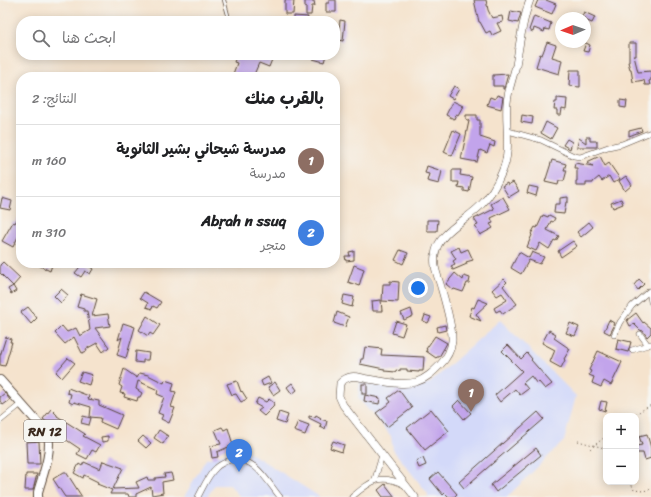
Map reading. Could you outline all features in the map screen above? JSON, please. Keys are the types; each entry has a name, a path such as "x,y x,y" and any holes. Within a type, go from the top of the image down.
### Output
{"main road":[{"name":"RN 12","path":"0,380 48,434 49,451 38,497"}],"street":[{"path":"415,497 342,405 339,396 340,383 350,376 390,382 415,382 428,376 446,358 450,350 452,341 451,330 434,265 435,251 442,239 481,205 493,189 505,164 508,131 507,104 516,66 522,29 530,0"},
{"path":"508,131 541,140 574,156 580,157 648,135 651,132"},
{"path":"614,336 620,322 632,306 649,291 651,302"},
{"path":"632,350 650,344 640,334"},
{"path":"0,421 21,404"},
{"path":"352,497 375,479 382,455"},
{"path":"198,497 216,468 225,462 235,459 246,461 255,466 280,497"},
{"path":"375,479 388,480 406,486"}],"lane":[{"path":"224,0 228,15"}],"path":[{"path":"637,413 651,405"},
{"path":"590,449 603,438"},
{"path":"578,441 603,448"},
{"path":"632,485 634,490 643,491 651,489"}],"shaded area":[{"path":"500,320 576,396 564,441 507,497 428,497 428,494 393,450 391,436 358,398 360,381 408,387 430,383"},
{"path":"241,448 320,497 240,497 230,485 215,485 207,497 184,497 206,459"}],"building":[{"path":"285,0 294,0 293,14 285,14"},
{"path":"329,0 336,0 336,12 326,12 326,3 329,3"},
{"path":"474,0 486,0 488,10 492,18 502,16 503,22 497,23 501,31 492,35 490,31 486,33 479,22"},
{"path":"538,0 546,0 556,4 552,14 535,7"},
{"path":"305,1 314,1 315,6 312,6 311,15 306,15"},
{"path":"511,11 521,13 518,23 509,21"},
{"path":"591,15 595,17 591,23"},
{"path":"534,16 551,23 549,30 545,29 544,32 534,28 533,32 529,30"},
{"path":"340,20 345,21 343,41 340,40"},
{"path":"547,42 555,45 552,57 562,60 559,74 536,67 540,54 542,55"},
{"path":"629,43 636,43 636,56 634,56 638,72 651,71 651,80 649,81 650,85 645,85 644,80 633,82 631,69 628,62"},
{"path":"584,48 589,48 588,52 583,51"},
{"path":"235,60 272,60 269,67 259,63 255,72 234,72 237,63 234,62"},
{"path":"570,70 580,70 580,87 569,86"},
{"path":"508,74 504,89 503,86 493,86 493,75"},
{"path":"454,86 459,89 453,99 448,96"},
{"path":"497,95 503,97 501,109 487,105 490,97 495,99"},
{"path":"557,98 567,99 566,110 562,109 561,115 557,115 557,110 554,110"},
{"path":"620,100 627,101 626,108 620,107"},
{"path":"453,101 463,106 458,115 456,114 454,119 446,115"},
{"path":"466,115 477,115 477,120 480,120 480,137 495,142 494,147 490,145 487,153 480,150 477,162 461,159 469,121 466,119"},
{"path":"522,115 533,117 532,124 521,122"},
{"path":"546,122 557,128 551,139 541,133"},
{"path":"641,128 642,131 629,136 629,131"},
{"path":"453,130 461,134 452,156 444,152"},
{"path":"586,137 590,137 590,141 597,141 597,147 577,147 579,138 586,143"},
{"path":"567,139 572,142 570,149 563,145"},
{"path":"600,156 605,166 609,163 620,179 613,183 609,176 602,181 599,177 593,183 586,183 586,186 576,186 577,168 574,168 575,163 593,166 587,162"},
{"path":"552,160 566,164 564,170 567,170 564,181 559,181 558,185 545,182"},
{"path":"427,166 442,171 439,184 427,181 429,174 425,173"},
{"path":"452,170 461,170 460,175 472,177 469,192 464,191 464,188 458,187 459,182 452,182"},
{"path":"626,176 632,185 625,191 619,181"},
{"path":"513,182 519,191 509,197 502,186"},
{"path":"529,186 538,188 536,196 527,193"},
{"path":"503,197 510,209 491,218 493,223 490,224 493,228 480,235 475,226 478,225 474,219 494,209 491,204"},
{"path":"568,197 564,214 554,213 555,204 560,204 560,198"},
{"path":"2,198 12,201 10,210 0,208"},
{"path":"621,199 623,204 613,208 611,203"},
{"path":"543,215 548,217 549,215 555,218 553,222 551,221 547,230 559,236 556,241 554,240 549,249 540,243 536,251 527,247 532,235 531,234 535,227 537,228"},
{"path":"427,220 438,220 437,231 427,231"},
{"path":"16,221 16,241 13,247 2,241 13,222 15,223"},
{"path":"589,222 593,227 581,237 577,232"},
{"path":"573,241 577,246 561,257 558,251"},
{"path":"459,247 461,252 468,249 473,260 466,262 467,264 453,270 451,266 455,264 453,261 456,259 451,251"},
{"path":"400,250 408,253 403,264 395,260"},
{"path":"354,251 354,260 346,261 345,256 350,256 349,252"},
{"path":"519,252 529,258 532,252 544,257 540,264 529,260 521,274 511,268"},
{"path":"3,262 20,278 13,286 0,273 0,265"},
{"path":"354,265 364,269 359,286 348,282"},
{"path":"44,268 51,268 50,271"},
{"path":"79,268 93,269 90,274 85,271 81,277 75,273"},
{"path":"455,273 463,280 464,276 470,278 469,283 467,283 463,292 453,290 446,284"},
{"path":"504,279 507,282 503,286 517,304 503,314 500,310 496,312 494,308 507,300 502,293 497,296 492,290"},
{"path":"639,279 644,284 638,290 634,285"},
{"path":"390,281 399,282 398,302 382,301 383,284 390,284"},
{"path":"13,286 16,291 11,294 8,289"},
{"path":"61,289 68,295 61,303 54,296"},
{"path":"144,292 161,302 157,308 153,306 152,309 146,307 148,303 140,298"},
{"path":"81,294 97,299 92,316 108,314 110,326 95,328 109,347 103,352 97,343 82,353 74,337 65,344 55,333 62,326 67,332 76,328 80,336 90,330 87,311 77,307"},
{"path":"344,295 354,297 352,307 342,304"},
{"path":"478,299 488,303 476,314 481,321 469,316 472,307 474,308"},
{"path":"381,300 382,311 373,311 372,301"},
{"path":"28,307 37,318 31,324 21,312"},
{"path":"411,309 413,316 404,320 401,313"},
{"path":"337,312 349,317 345,327 334,323"},
{"path":"636,313 643,323 644,322 651,328 651,333 647,337 643,331 634,324 630,326 627,320"},
{"path":"425,315 431,317 428,323 423,321"},
{"path":"147,316 160,325 153,335 150,333 148,336 139,330"},
{"path":"609,320 614,323 610,334 604,331"},
{"path":"396,321 406,324 402,336 392,333"},
{"path":"123,323 135,327 126,358 117,355 122,337 118,340"},
{"path":"570,323 579,327 575,336 566,333"},
{"path":"445,325 446,330 438,332 437,327"},
{"path":"549,330 556,334 554,338 570,349 561,368 550,362 555,350 542,343"},
{"path":"435,336 447,343 439,357 436,358 426,351"},
{"path":"6,337 11,339 10,342 12,342 5,366 0,365 0,356"},
{"path":"618,339 631,342 628,352 616,349"},
{"path":"508,345 521,359 527,353 532,359 531,360 552,384 545,389 539,382 537,384 531,376 523,383 528,389 520,395 515,389 500,402 495,395 522,371 502,351"},
{"path":"365,347 382,349 381,355 424,357 423,371 407,371 407,369 400,369 400,371 396,370 396,372 384,371 384,369 360,364 361,359 363,359"},
{"path":"136,351 149,353 148,360 143,360 143,363 135,362"},
{"path":"598,351 622,362 611,385 604,381 601,387 592,383 594,377 589,375 591,371 589,370"},
{"path":"68,358 75,363 62,378 56,372"},
{"path":"124,369 137,378 140,373 148,375 164,383 165,380 174,383 172,391 176,392 171,407 175,408 169,423 161,419 163,415 158,413 164,397 157,394 158,390 138,381 136,389 142,393 140,397 138,397 137,401 124,397 125,394 120,393 122,387 119,385"},
{"path":"82,372 92,375 89,385 78,381"},
{"path":"268,377 271,383 263,386 261,381"},
{"path":"237,381 241,392 242,391 247,399 241,402 236,394 232,395 227,384"},
{"path":"275,382 280,390 273,395 268,387"},
{"path":"292,383 297,390 292,394 287,387"},
{"path":"362,384 367,384 367,394 362,394"},
{"path":"68,388 89,396 88,399 99,401 99,405 122,415 116,429 100,422 101,418 90,417 91,407 69,402 71,394 67,393"},
{"path":"399,390 412,408 387,427 376,413 391,402 388,398"},
{"path":"5,393 10,400 3,405 0,401 0,397"},
{"path":"365,395 380,398 379,404 364,401"},
{"path":"258,398 266,402 269,399 274,403 273,407 264,416 258,411 262,408 255,404"},
{"path":"459,400 471,413 464,419 453,406"},
{"path":"601,401 607,402 605,411 599,409"},
{"path":"51,409 57,416 85,434 83,436 100,445 96,452 92,450 87,459 77,454 80,449 59,435 60,433 43,419"},
{"path":"431,409 449,431 425,450 407,428"},
{"path":"279,412 288,415 285,424 276,421"},
{"path":"538,412 544,419 464,488 459,482"},
{"path":"316,415 321,418 320,419 327,421 325,429 320,427 321,424 309,418 309,416 315,417"},
{"path":"83,416 91,418 89,425 81,423"},
{"path":"298,421 309,425 305,435 294,431"},
{"path":"222,427 224,430 228,428 233,445 217,452 218,457 212,458 210,446 221,444 215,430"},
{"path":"159,430 168,436 163,444 154,438"},
{"path":"647,434 651,448 651,458 645,460 643,453 639,453 639,446 642,445 639,436"},
{"path":"108,436 108,441 102,442 101,437"},
{"path":"143,436 151,443 146,448 138,441"},
{"path":"39,441 40,464 27,464 26,442"},
{"path":"333,441 344,445 342,452 330,448"},
{"path":"536,448 541,455 496,492 491,485"},
{"path":"423,458 426,465 419,468 416,461"},
{"path":"103,461 123,468 113,489 139,488 136,482 147,477 148,480 155,480 155,478 165,477 164,474 171,473 173,480 162,482 163,493 152,495 151,487 136,494 136,497 129,497 128,494 110,494 112,490 97,484 98,482 84,475 83,478 74,473 79,464 82,466 84,462 100,469"},
{"path":"66,472 82,497 65,497 53,479"},
{"path":"438,472 457,494 454,497 449,497 445,493 443,495 430,479"},
{"path":"26,474 37,474 33,490 25,490"},
{"path":"385,484 395,497 383,497 378,490"}],"place":[{"name":"مدرسة شيحاني بشير الثانوية","path":"471,412"},
{"name":"Abṛah n ssuq","path":"239,472"}]}
